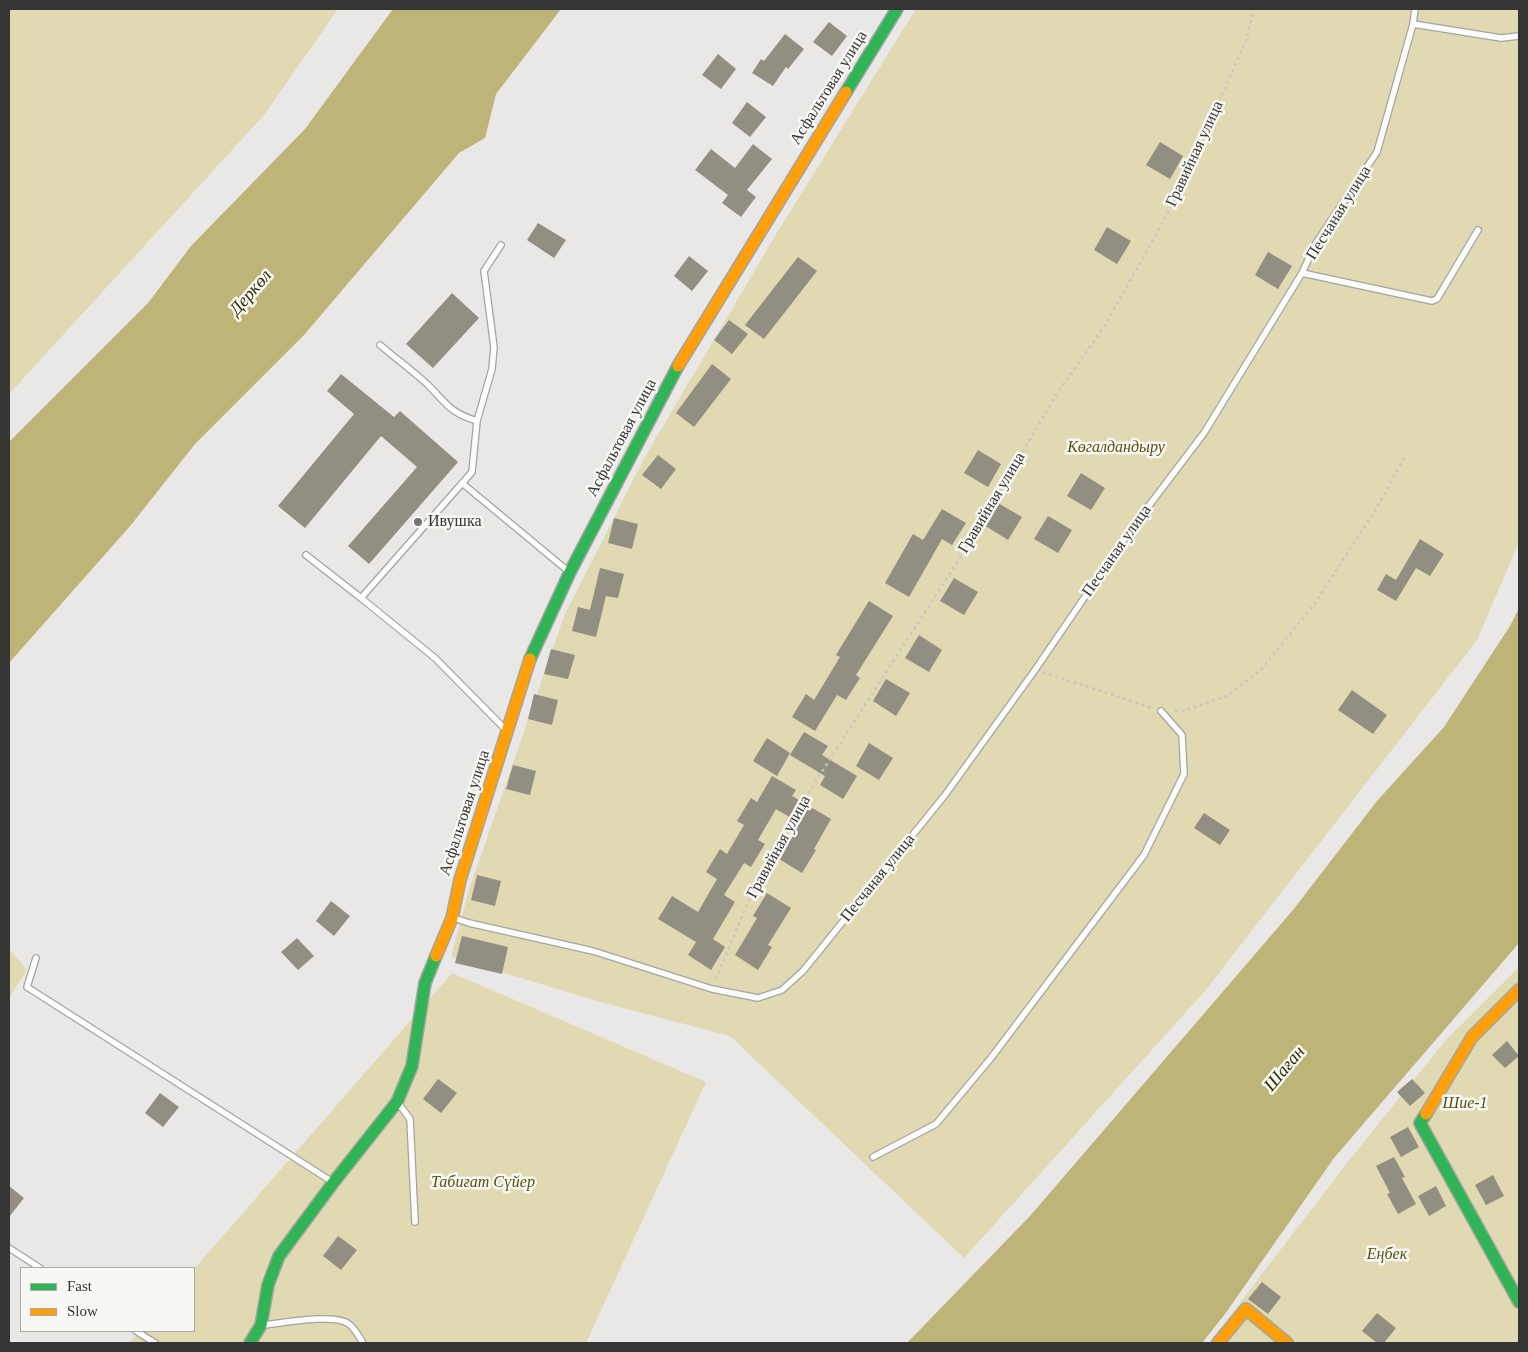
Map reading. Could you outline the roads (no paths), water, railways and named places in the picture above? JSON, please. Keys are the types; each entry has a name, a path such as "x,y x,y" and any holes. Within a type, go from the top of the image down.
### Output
{"street":[{"name":"Асфальтовая улица","path":"261,1325 268,1284 280,1256 333,1182 398,1102 412,1066 425,983 452,918 460,880 529,661 570,572 687,349 897,9"},
{"path":"1519,990 1472,1037 1420,1123 1519,1302"},
{"path":"1218,1343 1246,1309 1287,1343"},
{"path":"250,1343 261,1325"}],"lane":[{"name":"Песчаная улица","path":"452,918 593,951 712,989 758,998 782,990 803,971 944,795 1035,670 1129,532 1204,433 1302,273 1316,244 1377,152 1413,24 1415,9"},
{"path":"1413,24 1501,38 1519,36"},
{"path":"1302,273 1432,301 1437,299 1478,230"},
{"path":"361,598 472,472 477,421 492,369 494,347 484,271 502,245"},
{"path":"380,345 427,384 445,405 462,416 477,421"},
{"path":"462,483 570,572"},
{"path":"306,555 435,658 508,732"},
{"path":"873,1157 936,1124 991,1058 1144,855 1184,774 1182,735 1161,711"},
{"path":"36,958 27,987 333,1182"},
{"path":"398,1102 410,1120 415,1222"},
{"path":"9,1248 38,1267"},
{"path":"261,1325 330,1318 348,1323 359,1335 363,1343"},
{"path":"138,1332 155,1343"}],"water":[{"name":"Деркөл","path":"393,9 561,9 496,94 485,138 459,153 304,335 195,444 131,525 9,663 9,442 148,303 191,246 305,129"},
{"name":"Шаған","path":"1519,608 1519,943 1334,1158 1225,1314 1202,1343 907,1343 1030,1216 1293,910 1377,801 1444,727 1510,626"}],"place":[{"name":"Ивушка","path":"418,522"}],"park label":[{"name":"Көгалдандыру","path":"1116,448"},
{"name":"Шие-1","path":"1465,1104"},
{"name":"Табиғат Сүйер","path":"483,1183"},
{"name":"Еңбек","path":"1387,1255"}]}
